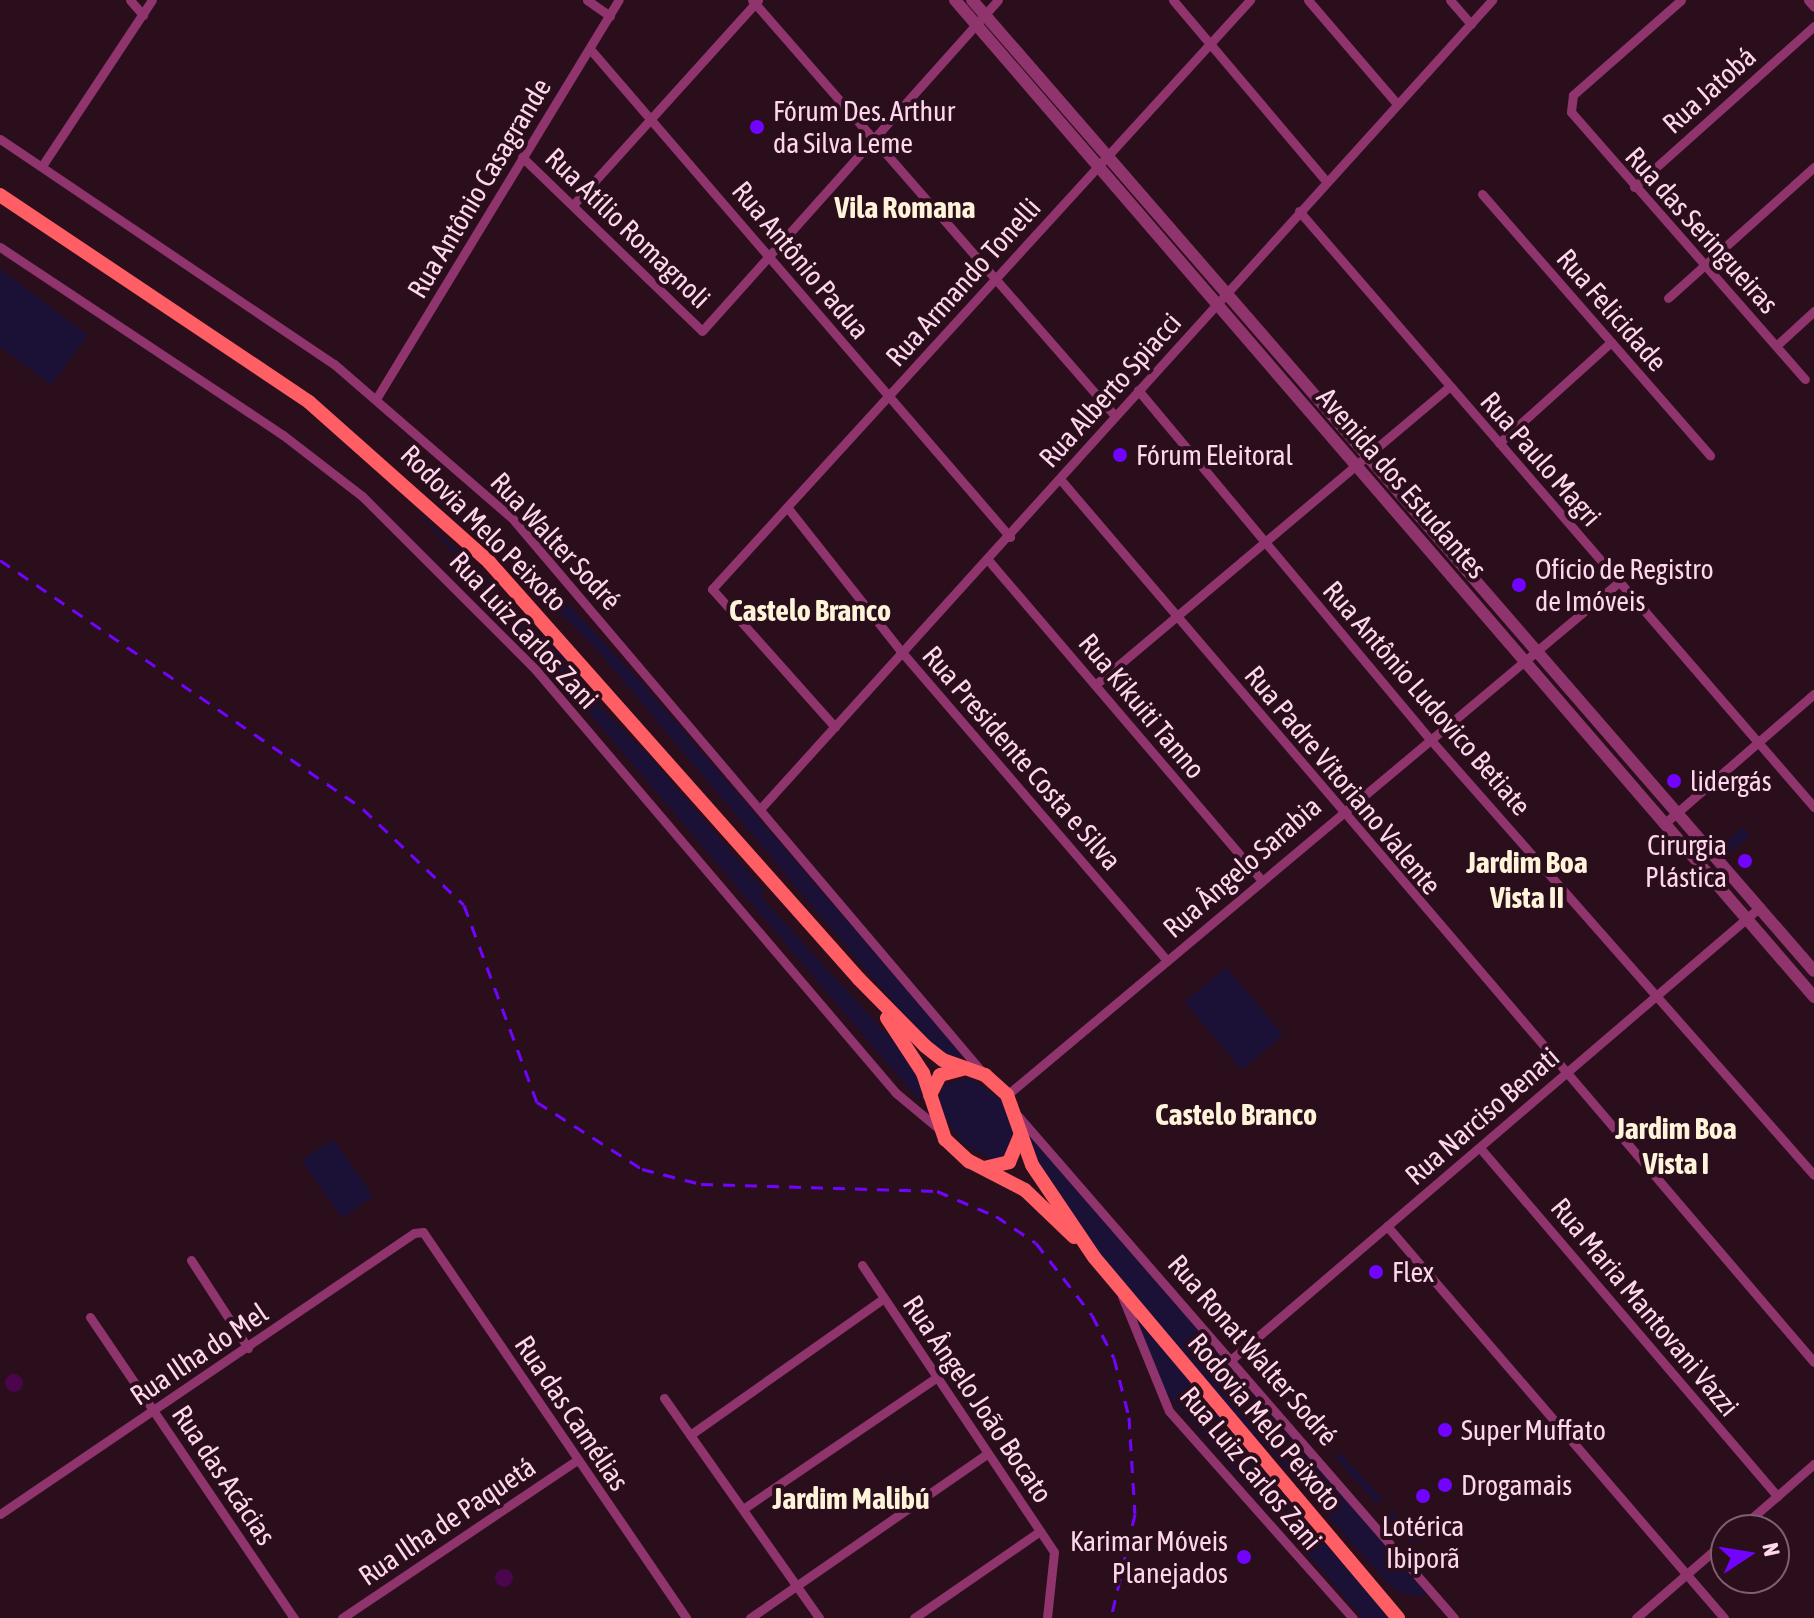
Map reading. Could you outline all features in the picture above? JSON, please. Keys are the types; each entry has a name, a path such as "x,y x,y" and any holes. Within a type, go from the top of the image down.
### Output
{"main road":[{"name":"Rodovia Melo Peixoto","path":"0,195 260,366 410,487 528,602 859,979 925,1046 985,1075 1007,1095 1016,1113 1020,1136 1032,1165 1094,1257 1398,1618"},
{"name":"Rodovia Melo Peixoto","path":"859,979 909,1050 930,1095 938,1128 955,1149 1025,1190 1094,1257"},
{"path":"930,1095 940,1075 966,1068"},
{"path":"984,1168 1009,1162 1020,1136"}],"street":[{"path":"130,0 143,15"},
{"path":"42,166 152,0"},
{"path":"587,0 610,16"},
{"name":"Rua Antônio Casagrande","path":"376,399 619,0"},
{"name":"Avenida dos Estudantes","path":"955,0 981,20 1107,155 1814,971"},
{"name":"Avenida dos Estudantes","path":"972,0 981,20 1096,165 1814,997"},
{"path":"771,259 998,0"},
{"path":"1173,0 1326,181"},
{"name":"Rua Armando Tonelli","path":"835,727 712,589 996,279 1096,165 1250,0"},
{"path":"1308,0 1397,104"},
{"path":"1450,0 1471,24"},
{"name":"Rua Alberto Spiacci","path":"761,808 900,650 989,561 1225,291 1492,0"},
{"name":"Rua das Seringueiras","path":"1681,0 1573,95 1570,108 1575,120 1805,379"},
{"path":"1808,0 1814,7"},
{"path":"573,205 755,1 1115,416"},
{"name":"Rua Jatobá","path":"1634,187 1814,26"},
{"name":"Rua Antônio Padua","path":"590,49 1010,537"},
{"name":"Rua Walter Sodré","path":"0,139 250,304 376,399 512,518 985,1075"},
{"name":"Rua Atílio Romagnoli","path":"522,157 702,331 771,259"},
{"path":"1668,298 1814,167"},
{"name":"Rua Felicidade","path":"1482,194 1710,455"},
{"name":"Rua Paulo Magri","path":"1299,211 1814,807"},
{"name":"Rua Luiz Carlos Zani","path":"0,247 283,435 362,496 535,669 896,1093 938,1128"},
{"path":"1776,346 1814,311"},
{"path":"1499,443 1611,342"},
{"path":"1095,685 1450,386"},
{"name":"Rua Antônio Ludovico Betiate","path":"1138,390 1429,738 1814,1175"},
{"name":"Rua Padre Vitoriano Valente","path":"1060,479 1341,812 1814,1362"},
{"name":"Rua Presidente Costa e Silva","path":"787,507 900,650 1167,960"},
{"name":"Rua Kikuiti Tanno","path":"989,561 1261,880"},
{"name":"Rua Ângelo Sarabia","path":"1007,1095 1429,738 1619,582"},
{"path":"1665,823 1814,694"},
{"name":"Rua Narciso Benati","path":"1233,1358 1760,907"},
{"name":"Rua Ronat Walter Sodré","path":"1016,1113 1233,1358 1454,1618"},
{"name":"Rua Maria Mantovani Vazzi","path":"1480,1148 1777,1496"},
{"path":"1387,1226 1724,1618"},
{"name":"Rua Ilha do Mel","path":"0,1514 423,1232"},
{"name":"Rua das Camélias","path":"423,1232 576,1461 686,1618"},
{"path":"191,1260 248,1348"},
{"name":"Rua Ângelo João Bocato","path":"862,1265 1056,1558 1047,1618"},
{"name":"Rua Luiz Carlos Zani","path":"1120,1289 1169,1411 1353,1618"},
{"path":"690,1435 884,1298"},
{"name":"Rua das Acácias","path":"90,1317 294,1618"},
{"path":"743,1509 936,1378"},
{"path":"664,1398 819,1618"},
{"path":"750,1618 987,1454"},
{"name":"Rua Ilha de Paquetá","path":"342,1618 576,1461"},
{"path":"1756,1514 1814,1464"},
{"path":"914,1618 1040,1531"},
{"path":"1636,1618 1710,1554"}],"shaded area":[{"path":"0,269 88,335 51,385 0,347"},
{"path":"412,505 578,672 596,703 651,758 763,889 762,898 908,1057 922,1085 920,1102"},
{"path":"550,585 642,683 965,1057 945,1057 884,992 594,646 537,591"},
{"path":"1743,827 1750,835 1728,855 1720,847"},
{"path":"1226,967 1283,1035 1242,1070 1185,1002"},
{"path":"970,1078 1002,1100 1015,1127 1015,1151 994,1161 963,1144 938,1107 942,1086"},
{"path":"1007,1095 1428,1596 1401,1594 1388,1583 1094,1257 1037,1167"},
{"path":"333,1139 373,1196 342,1218 302,1161"},
{"path":"1133,1310 1231,1423 1309,1525 1391,1618 1363,1618 1165,1392"},
{"path":"10,1374 18,1374 23,1383 21,1390 10,1392 5,1387 5,1379"},
{"path":"1340,1453 1383,1500 1375,1502 1336,1458"},
{"path":"1393,1511 1418,1539 1412,1545 1387,1516"},
{"path":"504,1569 513,1578 504,1587 495,1578"}],"railway":[{"path":"0,560 363,809 464,905 537,1102 642,1169 701,1184 937,1191 996,1216 1036,1243 1092,1315 1114,1358 1129,1417 1135,1514 1111,1618"}],"place":[{"name":"Fórum Des. Arthur da Silva Leme","path":"757,127"},
{"name":"Fórum Eleitoral","path":"1120,455"},
{"name":"Ofício de Registro de Imóveis","path":"1519,585"},
{"name":"lidergás","path":"1674,781"},
{"name":"Cirurgia Plástica","path":"1745,861"},
{"name":"Flex","path":"1376,1272"},
{"name":"Super Muffato","path":"1445,1430"},
{"name":"Drogamais","path":"1445,1485"},
{"name":"Lotérica Ibiporã","path":"1423,1496"},
{"name":"Karimar Móveis Planejados","path":"1244,1557"}],"district":[{"name":"Vila Romana","path":"905,207"},
{"name":"Castelo Branco","path":"810,610"},
{"name":"Jardim Boa Vista II","path":"1527,879"},
{"name":"Castelo Branco","path":"1236,1114"},
{"name":"Jardim Boa Vista I","path":"1676,1145"},
{"name":"Jardim Malibú","path":"851,1498"}]}
